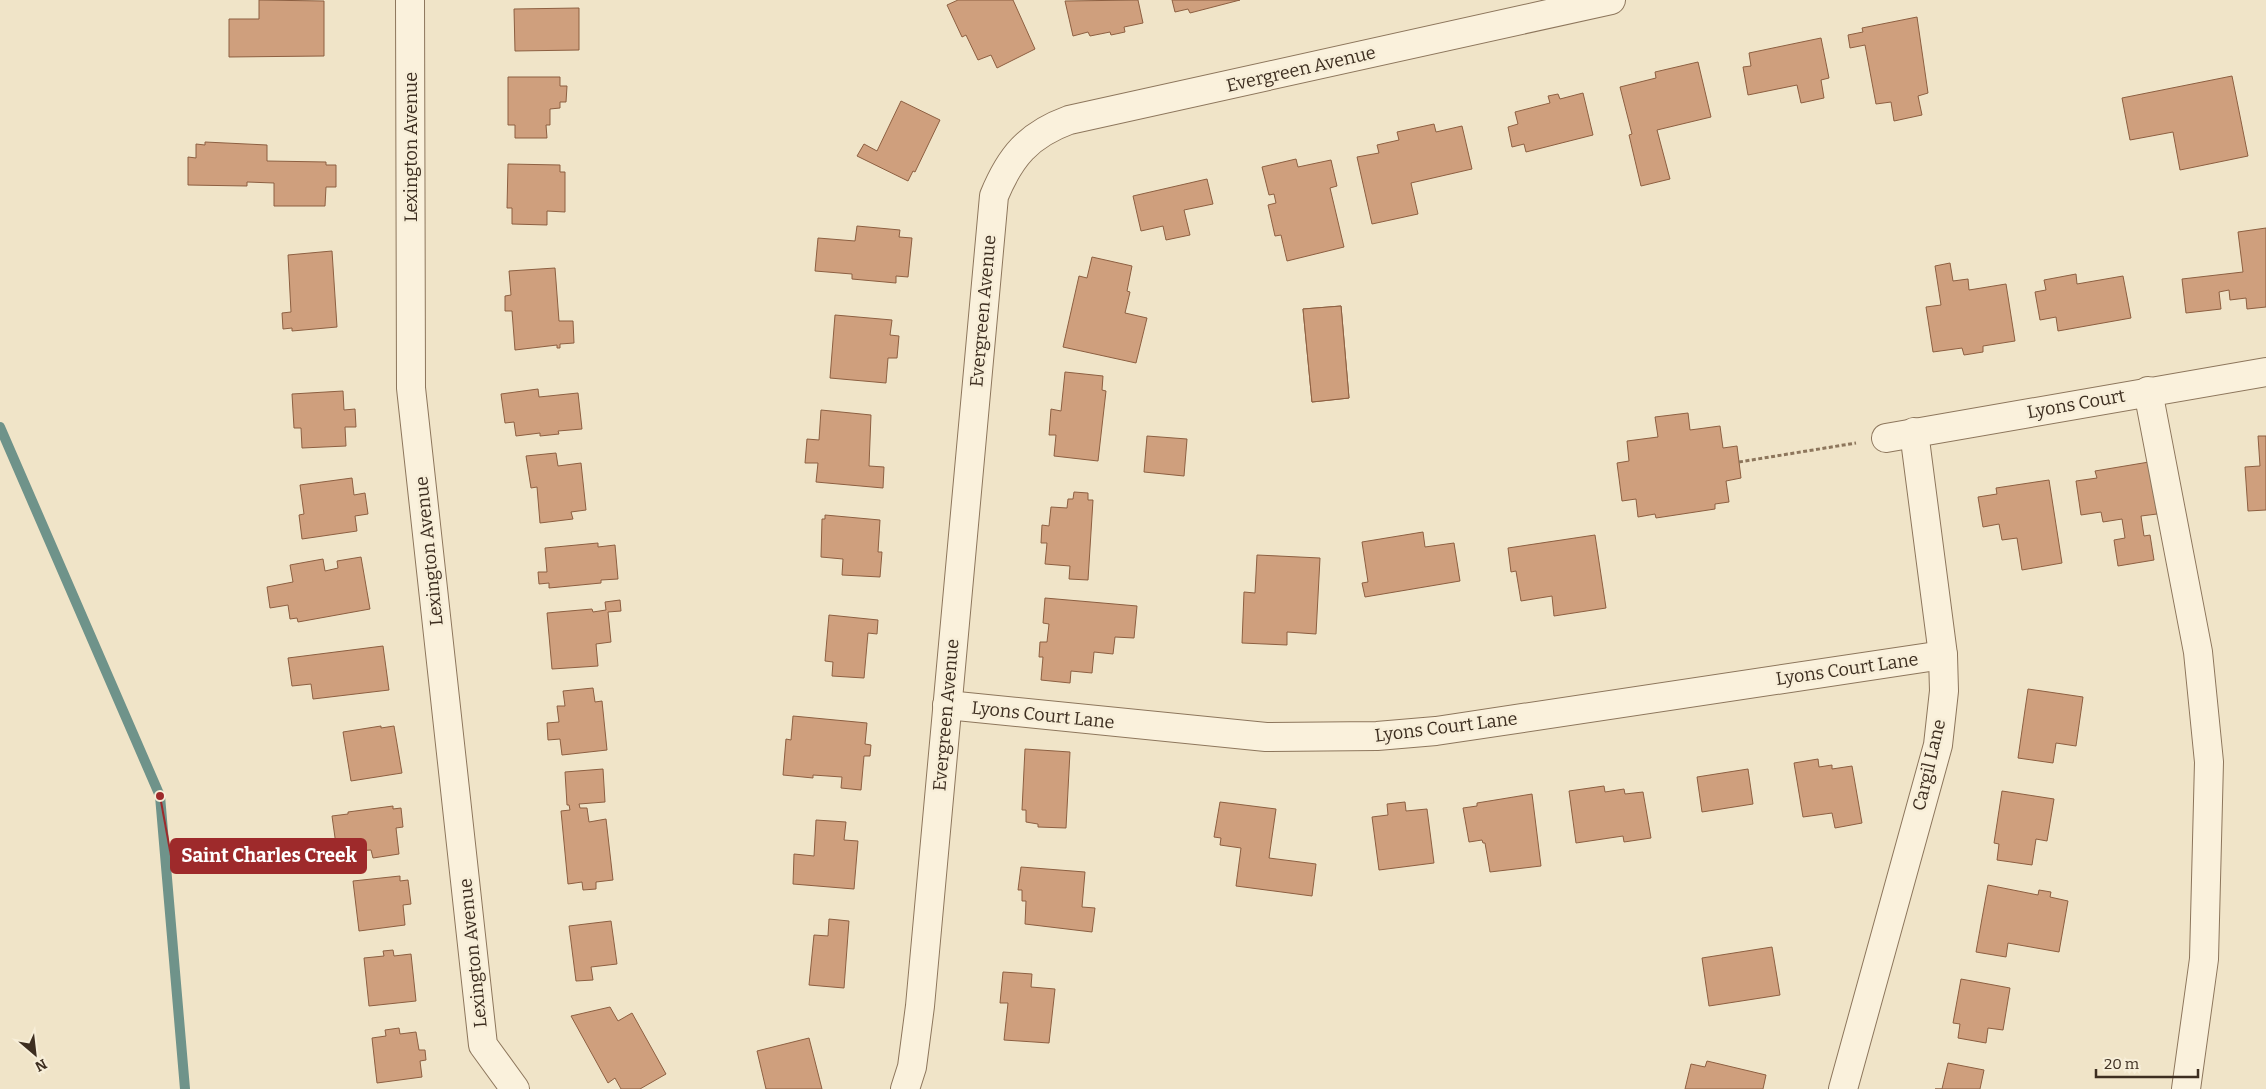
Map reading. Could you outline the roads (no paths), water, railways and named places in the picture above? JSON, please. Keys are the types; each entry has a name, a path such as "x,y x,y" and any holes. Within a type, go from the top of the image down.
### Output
{"street":[{"name":"Lexington Avenue","path":"410,0 411,388 483,1045 515,1089"},
{"name":"Evergreen Avenue","path":"905,1089 912,1067 920,1006 994,196 1005,169 1028,142 1052,126 1069,120 1611,0"},
{"name":"Lyons Court","path":"1886,438 2266,372"},
{"path":"2148,391 2198,652 2209,762 2204,959 2186,1089"},
{"name":"Cargil Lane","path":"1843,1089 1938,745 1944,691 1943,655 1914,432"},
{"name":"Lyons Court Lane","path":"947,705 1266,737 1376,736 1436,731 1943,655"}],"waterway":[{"path":"0,427 160,796 185,1089"}],"place":[{"name":"Saint Charles Creek","path":"160,796"}]}
